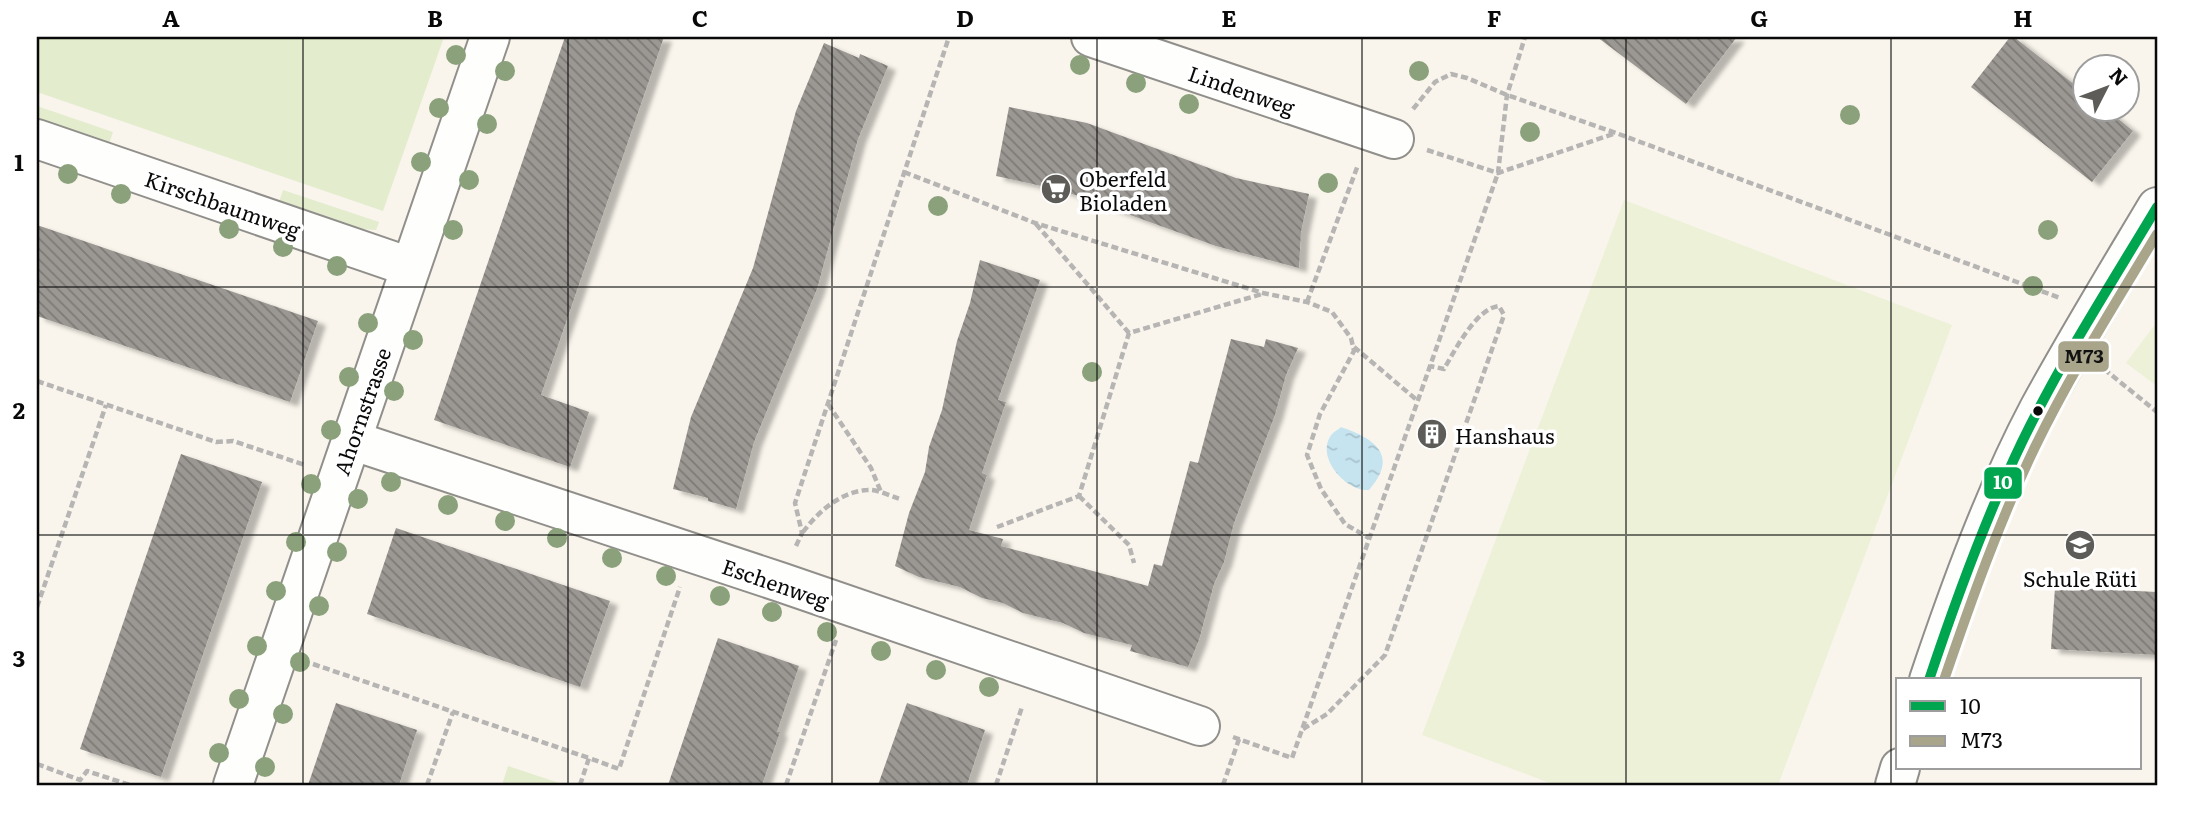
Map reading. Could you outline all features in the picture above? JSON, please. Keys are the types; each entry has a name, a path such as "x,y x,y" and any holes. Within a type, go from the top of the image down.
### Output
{"street":[{"name":"Ahornstrasse","path":"233,785 490,37"},
{"name":"Lindenweg","path":"1091,37 1382,136"},
{"name":"Kirschbaumweg","path":"37,139 410,267"},
{"path":"1930,678 2000,494 2038,411 2157,207"},
{"name":"Eschenweg","path":"351,439 1200,726"}],"path":[{"path":"802,533 795,503 949,37"},
{"path":"1200,726 1292,758 1498,173 1507,95 1525,37"},
{"path":"1307,302 1382,136 1435,82 1451,74 2095,312"},
{"path":"1382,136 1498,173 1616,133"},
{"path":"904,172 1035,223 1263,293 1307,302 1332,312 1351,338 1354,351 1320,414 1307,455 1321,489 1345,524 1369,538"},
{"path":"1035,223 1129,332"},
{"path":"1129,332 1263,293"},
{"path":"1302,729 1327,714 1385,655 1504,315 1499,306 1493,307 1469,328 1444,369 1430,366"},
{"path":"1079,496 1129,332"},
{"path":"1353,346 1418,401"},
{"path":"2096,362 2157,412"},
{"path":"37,381 216,442 233,441 339,476"},
{"path":"828,403 871,468 881,493"},
{"path":"37,607 106,405"},
{"path":"780,582 802,533 816,515 838,499 868,489 900,499"},
{"path":"997,527 1079,496"},
{"path":"1079,496 1129,545 1134,563"},
{"path":"279,652 619,769 692,553"},
{"path":"786,785 848,606"},
{"path":"996,785 1035,670"},
{"path":"427,785 453,712"},
{"path":"1223,785 1239,739"},
{"path":"580,785 589,758"},
{"path":"37,764 80,780 88,771 130,785"}],"green space":[{"path":"37,37 444,37 383,211 37,92"},
{"path":"37,106 113,132 109,144 37,120"},
{"path":"283,190 379,222 376,230 360,229 279,202"},
{"path":"1624,200 1952,325 1778,785 1555,785 1422,735"},
{"path":"2157,322 2157,386 2126,363"},
{"path":"508,766 565,785 502,785"}],"water":[{"path":"1341,427 1373,443 1383,458 1378,478 1369,490 1360,489 1342,479 1330,462 1327,443 1332,434"}],"building":[{"path":"565,37 664,37 541,395 589,412 570,467 434,420"},
{"path":"1597,37 1737,37 1686,104"},
{"path":"2010,37 2014,37 2072,83 2072,122 2122,122 2133,131 2092,182 1971,87"},
{"path":"824,43 859,58 860,54 888,66 858,139 817,289 754,442 736,509 673,489 691,417 753,268 796,111"},
{"path":"1009,107 1087,123 1236,178 1309,194 1301,232 1299,268 1216,246 1064,191 996,176"},
{"path":"37,225 318,321 290,402 37,316"},
{"path":"980,260 1040,280 998,400 1006,402 982,473 987,475 969,530 1003,539 1001,546 1148,586 1154,564 1162,566 1190,461 1198,463 1231,339 1264,347 1266,339 1298,348 1234,523 1224,562 1214,584 1199,640 1188,667 1130,651 1132,645 1023,613 960,587 919,577 895,566 909,513 925,472 929,447 942,410 957,341 970,303"},
{"path":"181,454 262,482 161,777 80,749"},
{"path":"396,528 610,601 580,687 367,614"},
{"path":"2055,587 2157,592 2157,655 2051,649"},
{"path":"718,638 799,666 762,785 668,785"},
{"path":"336,703 417,730 399,785 308,785"},
{"path":"907,703 985,730 967,785 878,785"}],"transit line":[{"name":"10","path":"1930,678 1972,560 2022,442 2070,352 2157,207"},
{"name":"M73","path":"1945,678 1975,591 2035,447 2078,366 2157,234"}],"place":[{"name":"Oberfeld Bioladen","path":"1056,189"},
{"name":"Hanshaus","path":"1432,434"},
{"name":"Schule Rüti","path":"2080,545"}]}
